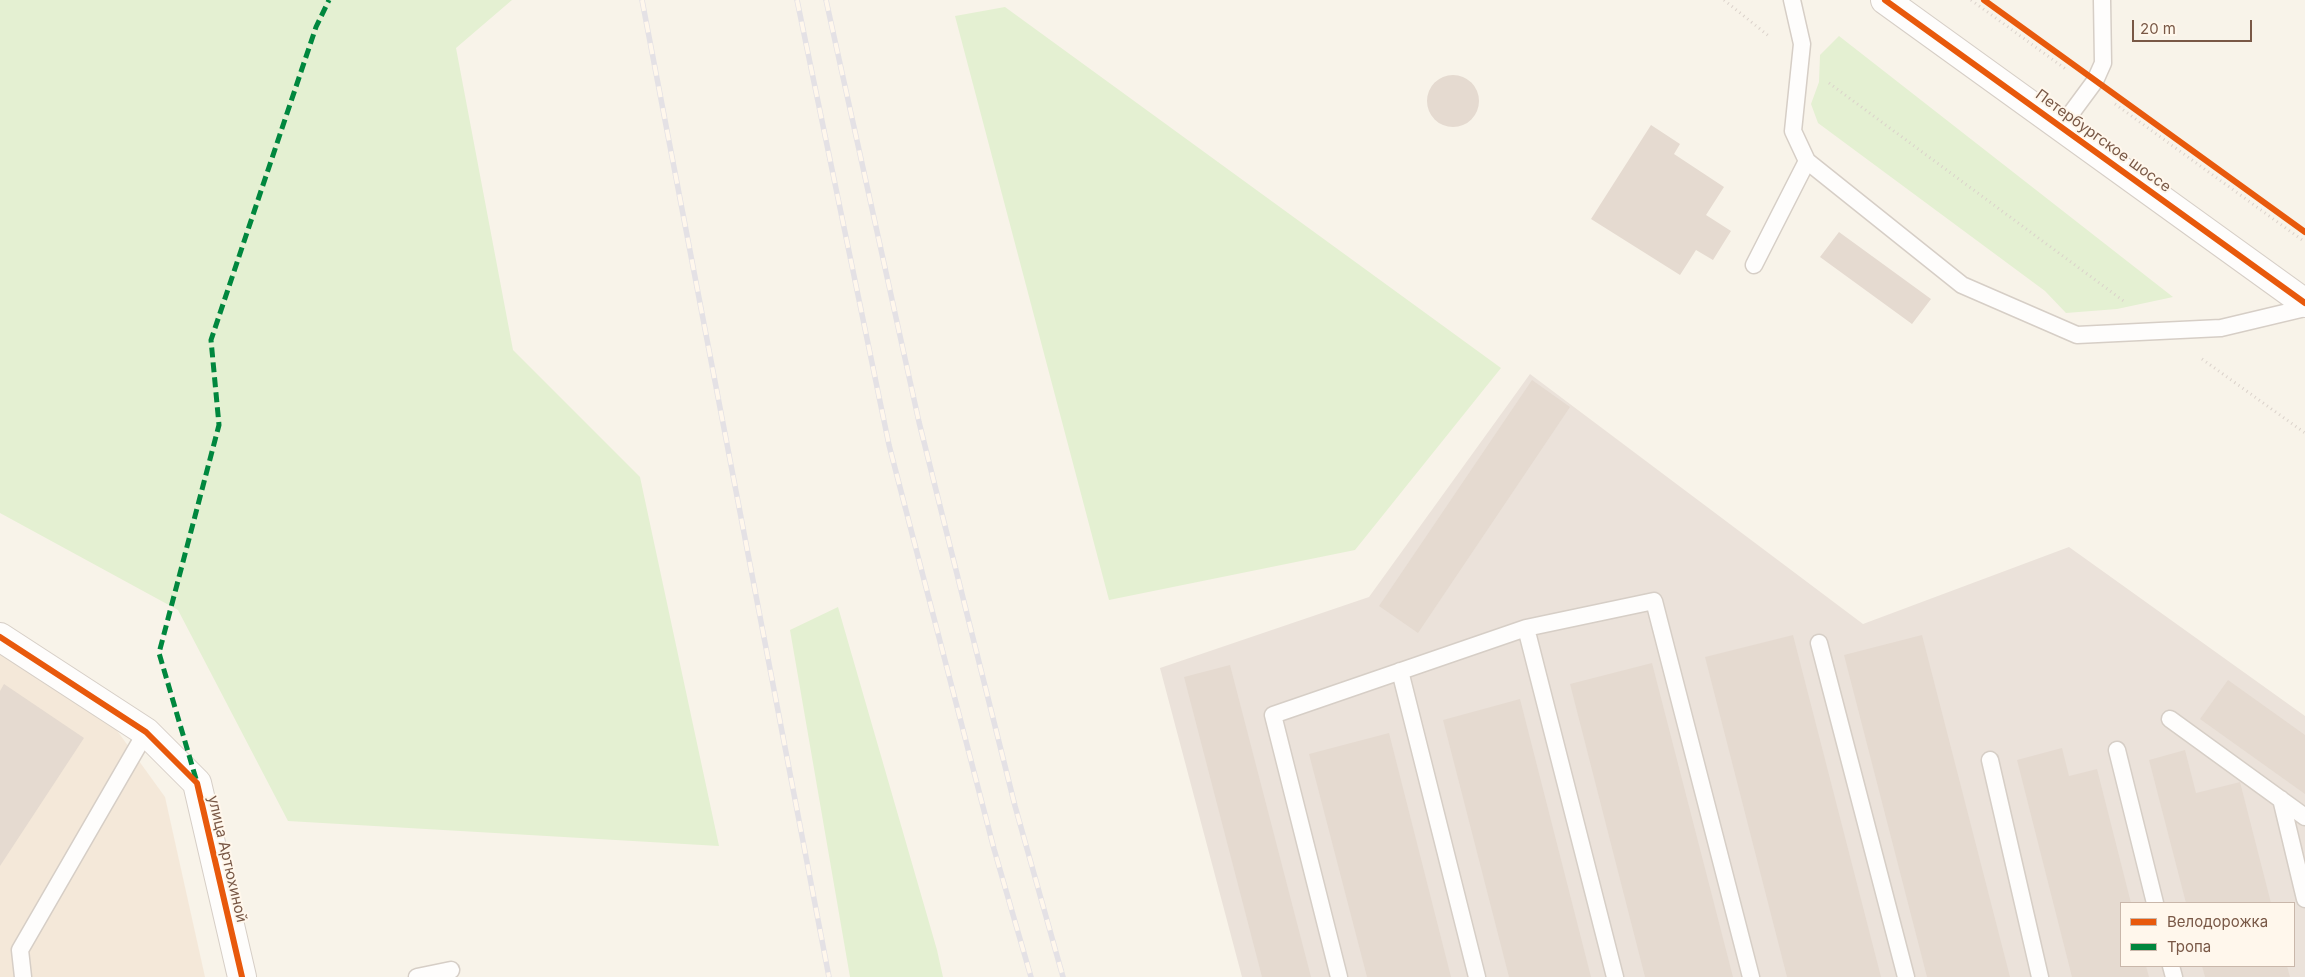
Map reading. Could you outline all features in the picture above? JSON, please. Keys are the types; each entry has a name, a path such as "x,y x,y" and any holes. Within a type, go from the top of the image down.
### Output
{"street":[{"name":"Петербургское шоссе","path":"1886,0 2305,303"},
{"name":"улица Артюхиной","path":"0,637 146,732 197,783 242,977"}],"lane":[{"path":"1792,0 1802,44 1793,131 1807,161 1962,285 2077,335 2221,328 2305,308"},
{"path":"2061,126 2093,84 2103,63 2102,0"},
{"path":"1754,265 1807,161"},
{"path":"1339,977 1273,715 1526,628 1654,601 1751,977"},
{"path":"1526,628 1615,977"},
{"path":"1819,643 1906,977"},
{"path":"1400,671 1477,977"},
{"path":"2170,719 2305,817"},
{"path":"23,977 20,950 146,732"},
{"path":"2117,750 2155,902"},
{"path":"1990,760 2040,977"},
{"path":"2281,799 2305,899"},
{"path":"417,977 451,970"}],"path":[{"path":"1724,0 1800,62 2305,433"},
{"path":"1971,0 2305,232"},
{"path":"1984,0 2305,242"}],"shaded area":[{"path":"1530,374 1863,624 2069,547 2305,716 2305,977 1242,977 1160,668 1369,597"},
{"path":"0,652 100,707 165,797 205,977 0,977"}],"green space":[{"path":"0,0 512,0 456,48 513,350 640,477 719,846 288,821 178,610 0,513"},
{"path":"1005,7 1501,368 1355,550 1109,600 955,16"},
{"path":"1839,36 2173,297 2117,309 2066,313 2045,291 1818,123 1811,104 1819,82 1820,55"},
{"path":"838,607 937,950 943,977 850,977 790,630"}],"building":[{"path":"1453,75 1467,79 1475,87 1479,101 1475,115 1467,123 1453,127 1439,123 1431,115 1427,101 1431,87 1439,79"},
{"path":"1651,125 1680,144 1674,154 1724,187 1706,215 1731,231 1713,260 1696,250 1680,275 1591,219"},
{"path":"1839,232 1931,299 1912,324 1820,257"},
{"path":"1532,380 1570,407 1418,633 1379,606"},
{"path":"1793,635 1881,977 1787,977 1705,657"},
{"path":"1922,635 2010,977 1927,977 1844,655"},
{"path":"1652,663 1733,977 1645,977 1570,684"},
{"path":"1230,665 1311,977 1262,977 1184,677"},
{"path":"2228,680 2305,735 2305,794 2200,719"},
{"path":"4,684 84,738 0,866 0,691"},
{"path":"1520,699 1591,977 1509,977 1443,720"},
{"path":"1389,733 1451,977 1367,977 1309,754"},
{"path":"2062,748 2069,776 2097,769 2131,902 2120,902 2120,967 2146,967 2149,977 2072,977 2017,760"},
{"path":"2185,750 2196,793 2240,782 2271,902 2186,902 2149,760"},
{"path":"2202,967 2287,967 2290,977 2205,977"}],"railway":[{"path":"642,0 829,977"},
{"path":"797,0 889,445 994,849 1031,977"},
{"path":"826,0 919,422 1015,806 1063,977"}],"marked path":[{"path":"196,779 159,653 219,425 211,340 316,27 329,0"}],"cycle path":[{"path":"1885,0 2305,303"},
{"path":"1984,0 2305,232"},
{"path":"0,637 146,732 197,783 242,977"}]}
